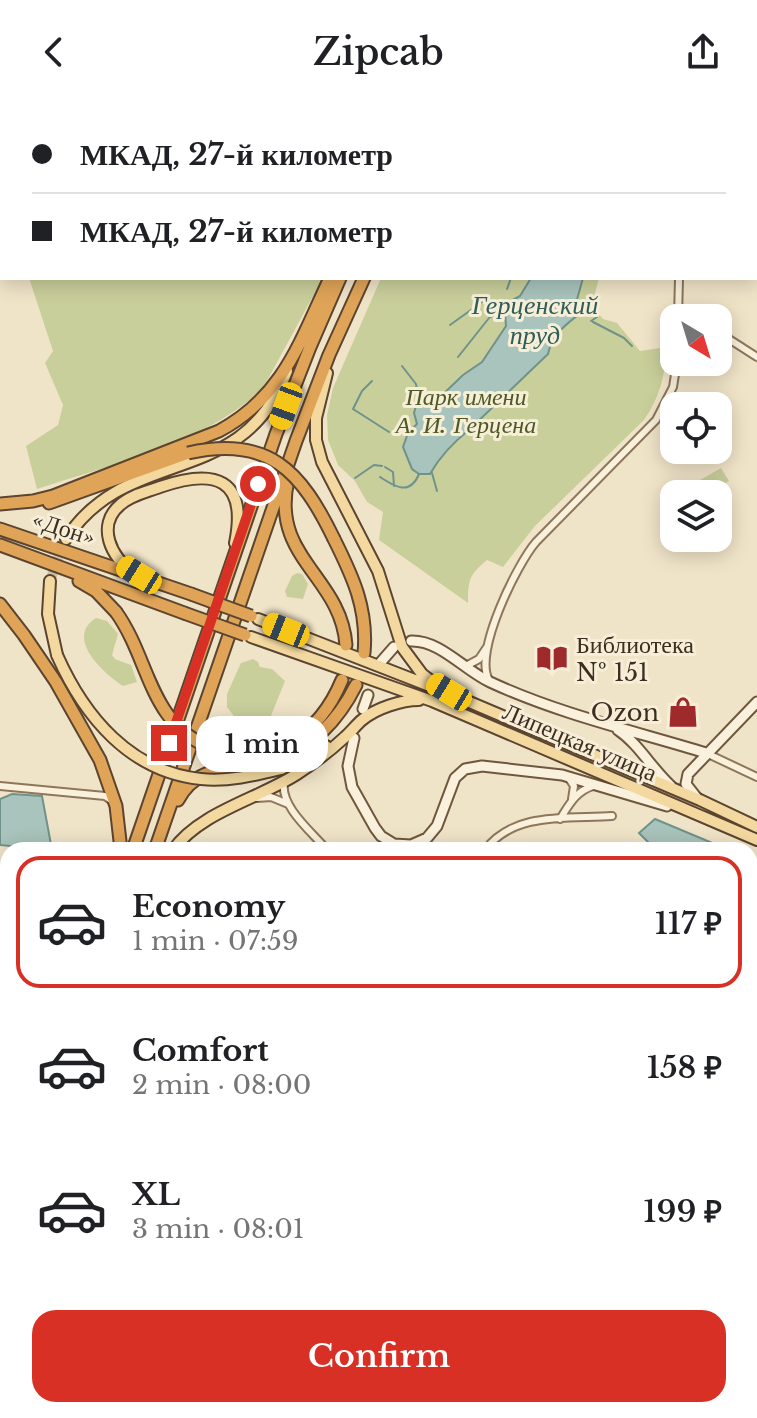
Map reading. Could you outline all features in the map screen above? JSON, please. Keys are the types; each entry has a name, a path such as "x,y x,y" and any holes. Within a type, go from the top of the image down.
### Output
{"highway":[{"path":"0,505 53,496 236,422 264,399 290,361 329,280"},
{"path":"136,842 276,434 339,280"},
{"path":"158,842 296,441 363,280"},
{"path":"306,414 287,485 287,520 298,553 329,592 338,610 346,645"},
{"path":"0,505 46,504 64,500 188,453 210,448 232,448 264,456 302,482 334,539 360,595 365,626 364,653"},
{"name":"«Дон»","path":"0,529 255,617"},
{"name":"«Дон»","path":"0,545 248,636"},
{"path":"50,565 96,591 116,612 164,712 181,730 213,749 253,754 290,743 321,718 342,680"},
{"path":"0,604 48,671 92,744 110,782 120,842"},
{"path":"160,837 180,795 198,777 211,771 269,761 296,751 331,724 356,685"}],"main road":[{"path":"342,325 316,418 318,450 378,571 402,647 422,674 453,695"},
{"path":"66,539 88,511 119,489 213,453 247,433 272,405 290,361"},
{"path":"139,575 118,560 110,545 108,529 114,512 128,499 186,479 208,477 217,480 235,497 238,513 231,559"},
{"path":"50,581 48,614 57,655 98,723 125,750 149,765 183,776 202,779 242,777 281,769 312,755 363,714 411,700 432,701"},
{"name":"Липецкая улица","path":"255,617 453,695 757,827"},
{"name":"Липецкая улица","path":"248,636 432,701 757,840"},
{"path":"181,842 194,828 284,782 339,743 363,714"}],"street":[{"path":"678,304 679,280"},
{"path":"732,341 757,357"},
{"path":"492,683 485,671 488,644 521,561 656,420 673,387 675,376"},
{"path":"411,641 433,644 460,665 492,683 601,722 706,753 757,777"},
{"path":"460,665 475,663 488,644"},
{"path":"380,663 394,647"},
{"path":"363,714 368,695"},
{"path":"700,800 688,789 686,777 757,702"},
{"path":"601,722 626,735 656,773 677,791"},
{"path":"354,738 348,766 352,787 381,836 395,842"},
{"path":"420,842 433,832 452,784 465,769 482,766 567,777 700,815"},
{"path":"567,777 574,786 572,799"},
{"path":"284,782 283,794 288,804 320,842"},
{"path":"0,786 105,796 116,806"},
{"path":"560,819 572,799 585,788 601,786"},
{"path":"254,798 271,797 288,804"},
{"path":"491,842 496,836 520,823 612,816"}],"green space":[{"path":"30,280 322,280 263,388 240,407 186,438 37,489 26,446 58,425 63,405 45,363 53,351"},
{"name":"Парк имени А. И. Герцена","path":"380,280 598,280 592,305 603,319 617,323 640,351 660,348 661,385 644,420 535,526 503,567 487,560 476,570 469,583 468,603 379,540 383,512 367,502 355,481 338,465 328,440 327,415 333,388"},
{"path":"721,468 728,480 700,480"},
{"path":"302,574 308,584 303,599 287,597 285,591 292,576"},
{"path":"96,618 107,621 118,634 112,655 131,665 137,682 123,686 90,655 84,635 87,626"},
{"path":"253,659 260,667 272,669 285,681 268,723 257,736 247,733 227,707 227,694 241,663"}],"water":[{"name":"Герценский пруд","path":"530,280 582,280 576,303 578,315 556,336 548,354 453,444 430,474 419,474 412,469 403,447 408,433 417,424 416,406 427,398 438,399 482,362 506,326 505,312 509,302 520,296"},
{"path":"12,794 42,796 51,842 0,842 0,799"},
{"path":"655,819 710,842 648,842 639,833"}],"waterway":[{"path":"507,289 510,280"},
{"path":"450,325 482,302"},
{"path":"458,357 489,318 496,314"},
{"path":"591,321 597,317"},
{"path":"593,322 624,338 632,346"},
{"path":"402,366 416,384 419,404"},
{"path":"372,381 362,391 353,409 389,432"},
{"path":"355,478 374,465 382,466"},
{"path":"385,467 393,472 394,486"},
{"path":"432,473 437,491"},
{"path":"380,477 402,488 411,485 419,474"}],"tunnel":[{"path":"50,581 63,544"}],"place":[{"name":"Библиотека № 151","path":"552,658"},
{"name":"Ozon","path":"683,712"}],"route":[{"path":"169,743 258,484"}]}
